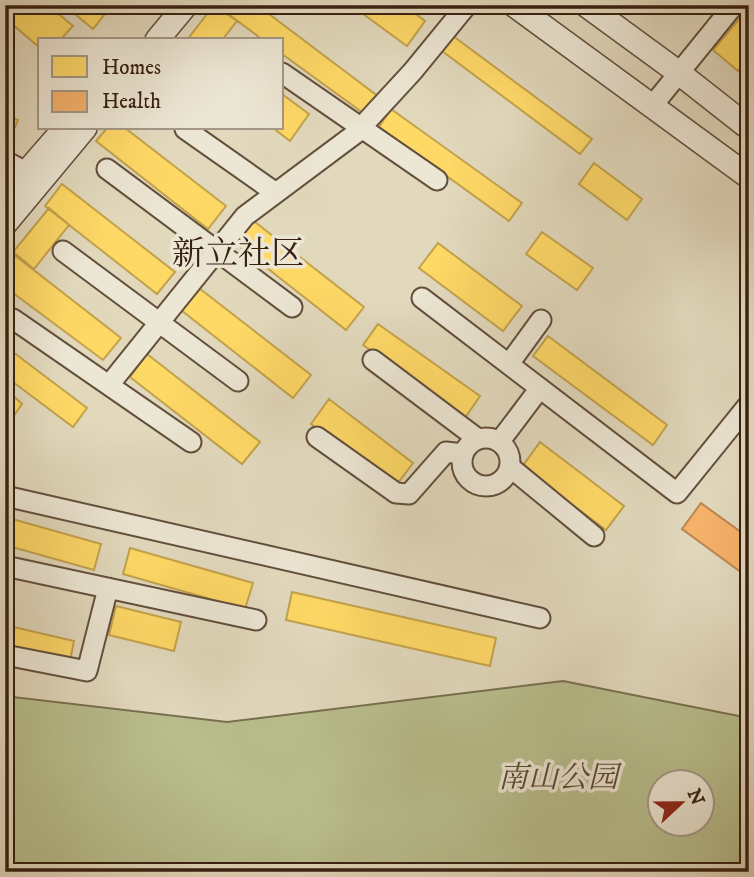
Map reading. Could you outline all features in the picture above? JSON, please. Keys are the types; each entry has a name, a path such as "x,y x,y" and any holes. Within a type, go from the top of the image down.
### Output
{"street":[{"path":"141,38 166,5"},
{"path":"159,38 186,5"},
{"path":"108,385 245,216 361,128 413,71 467,5"},
{"path":"514,5 749,177"},
{"path":"586,5 749,128"},
{"path":"653,105 734,5"},
{"path":"284,74 437,180"},
{"path":"5,197 63,130"},
{"path":"5,224 83,130"},
{"path":"186,130 276,193"},
{"path":"5,161 26,172"},
{"path":"107,169 292,307"},
{"path":"63,251 238,381"},
{"path":"422,298 677,493 749,404"},
{"path":"13,319 191,442"},
{"path":"509,364 541,320"},
{"path":"373,360 478,439"},
{"path":"500,441 540,388"},
{"path":"317,437 396,492 409,494 446,452 463,454"},
{"path":"493,438 500,441 511,457 510,467 499,483 486,486 469,479 463,467 463,454 472,442 493,438"},
{"path":"510,467 594,536"},
{"path":"5,496 540,618"},
{"path":"5,566 256,620"},
{"path":"5,655 88,671 107,588"}],"green space":[{"name":"南山公园","path":"563,681 749,718 749,872 5,872 5,696 227,722"}],"building: Homes":[{"path":"5,5 48,5 73,26 62,38 38,38 38,46 5,18"},
{"path":"64,5 110,5 111,6 93,29"},
{"path":"214,5 237,21 224,38 189,38"},
{"path":"216,5 257,5 379,97 366,115 284,55 284,38 260,38"},
{"path":"351,5 404,5 425,21 407,46"},
{"path":"749,7 749,58 738,71 713,50"},
{"path":"449,33 592,139 580,154 438,48"},
{"path":"284,95 309,114 290,141 276,130 284,130"},
{"path":"391,109 522,203 509,221 379,127"},
{"path":"5,115 18,120 7,146 5,145"},
{"path":"105,130 128,130 226,206 208,229 96,141"},
{"path":"594,163 642,199 627,220 579,184"},
{"path":"62,184 175,272 157,294 45,206"},
{"path":"49,208 69,225 34,269 13,252"},
{"path":"251,219 364,307 346,330 234,242"},
{"path":"542,232 593,268 577,290 526,254"},
{"path":"438,243 522,306 503,331 419,268"},
{"path":"8,250 121,338 103,360 5,287 5,253"},
{"path":"199,288 311,375 293,398 181,310"},
{"path":"378,324 480,396 465,418 363,345"},
{"path":"548,336 667,425 653,445 533,356"},
{"path":"5,346 87,408 73,427 5,376"},
{"path":"147,354 260,442 242,464 130,377"},
{"path":"5,388 22,404 11,420 5,416"},
{"path":"329,399 413,463 395,487 311,424"},
{"path":"540,442 624,506 606,530 522,467"},
{"path":"5,517 101,544 94,570 5,545"},
{"path":"130,548 253,583 245,609 123,574"},
{"path":"292,592 496,638 490,666 286,620"},
{"path":"116,606 181,622 174,651 109,635"},
{"path":"5,625 74,641 70,661 5,646"}],"building: Health":[{"path":"701,503 749,538 749,578 682,529"}],"district":[{"name":"新立社区","path":"238,252"}]}
